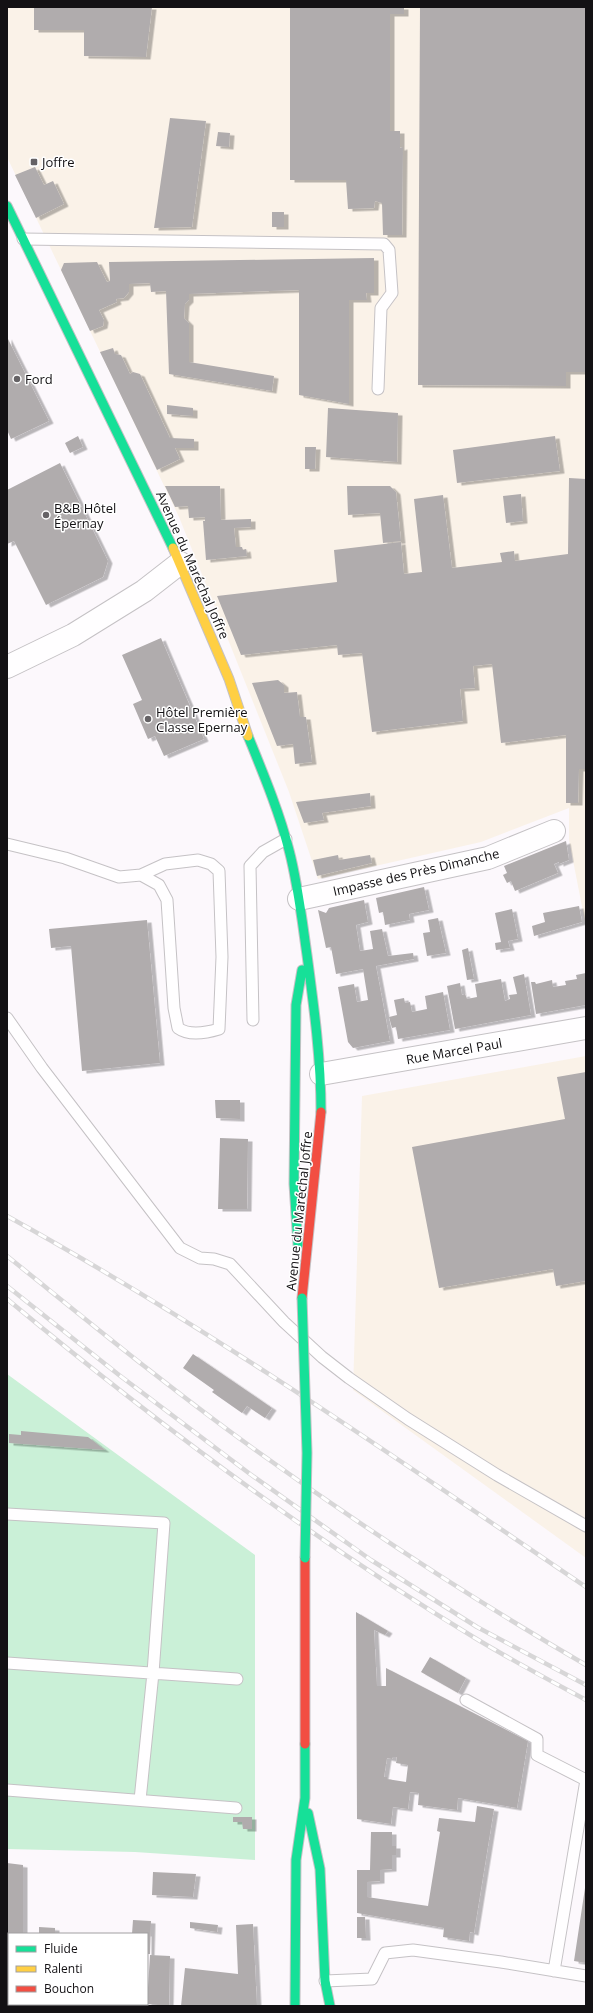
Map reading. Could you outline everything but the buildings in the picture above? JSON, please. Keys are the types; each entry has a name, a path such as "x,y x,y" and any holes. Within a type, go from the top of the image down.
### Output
{"main road":[{"name":"Avenue du Maréchal Joffre","path":"7,206 180,563 229,679 247,733 271,792 286,838 299,899 305,953 315,1012 321,1074 321,1124 302,1298"},
{"name":"Avenue du Maréchal Joffre","path":"302,1298 294,1184 296,1004 305,953"},
{"path":"295,2006 296,1860 305,1798 305,1558 307,1453 302,1298"},
{"path":"305,1798 320,1869 327,2005"}],"street":[{"path":"7,667 73,635 144,591 180,563"},
{"name":"Impasse des Près Dimanche","path":"299,899 488,858 554,831"},
{"name":"Rue Marcel Paul","path":"321,1074 586,1028"}],"lane":[{"path":"23,239 384,244 389,250 392,293 381,308 378,389"},
{"path":"253,1020 250,866 263,852 286,838"},
{"path":"7,844 65,858 119,877 141,875 165,864 198,860 211,864 219,871 222,956 219,1028 208,1032 184,1032 178,1028 174,1008 167,900 159,885 141,875"},
{"path":"7,1018 42,1068 180,1248 200,1258 214,1258 230,1264 284,1322 322,1357 349,1378 408,1418 497,1474 586,1526"},
{"path":"7,1514 164,1523 153,1673 140,1800"},
{"path":"7,1663 237,1679"},
{"path":"466,1700 537,1739 536,1755 586,1780 554,1971"},
{"path":"7,1790 236,1808"},
{"path":"325,1981 372,1979 385,1953 413,1950 586,1976"}],"shaded area":[{"path":"7,7 586,7 586,927 569,840 569,808 481,842 318,879 289,792 179,517 7,157"},
{"path":"586,1056 586,1558 353,1390 362,1096"}],"green space":[{"path":"7,1374 255,1555 255,1860 135,1852 7,1849"}],"railway":[{"path":"7,1216 156,1303 228,1348 372,1442 586,1587"},
{"path":"7,1256 98,1330 222,1426 294,1478 459,1588 586,1665"},
{"path":"7,1286 119,1375 250,1474 371,1560 477,1627 586,1685"},
{"path":"7,1299 119,1390 293,1519 414,1600 475,1638 586,1700"}],"traffic: fast":[{"path":"7,206 173,548"},
{"path":"248,736 280,821 295,876 315,1014 320,1072 321,1112"},
{"path":"298,1245 294,1184 296,1005 302,970"},
{"path":"302,1298 307,1453 305,1558"},
{"path":"295,2006 296,1860 305,1798 305,1744"},
{"path":"308,1813 320,1869 325,1981 330,2006"}],"traffic: slow":[{"path":"173,548 229,679 248,736"}],"traffic: jam":[{"path":"302,1298 321,1112"},
{"path":"305,1558 305,1744"}],"place":[{"name":"Joffre","path":"34,162"},
{"name":"Ford","path":"17,379"},
{"name":"B&B Hôtel Épernay","path":"46,515"},
{"name":"Hôtel Première Classe Epernay","path":"148,719"}]}
